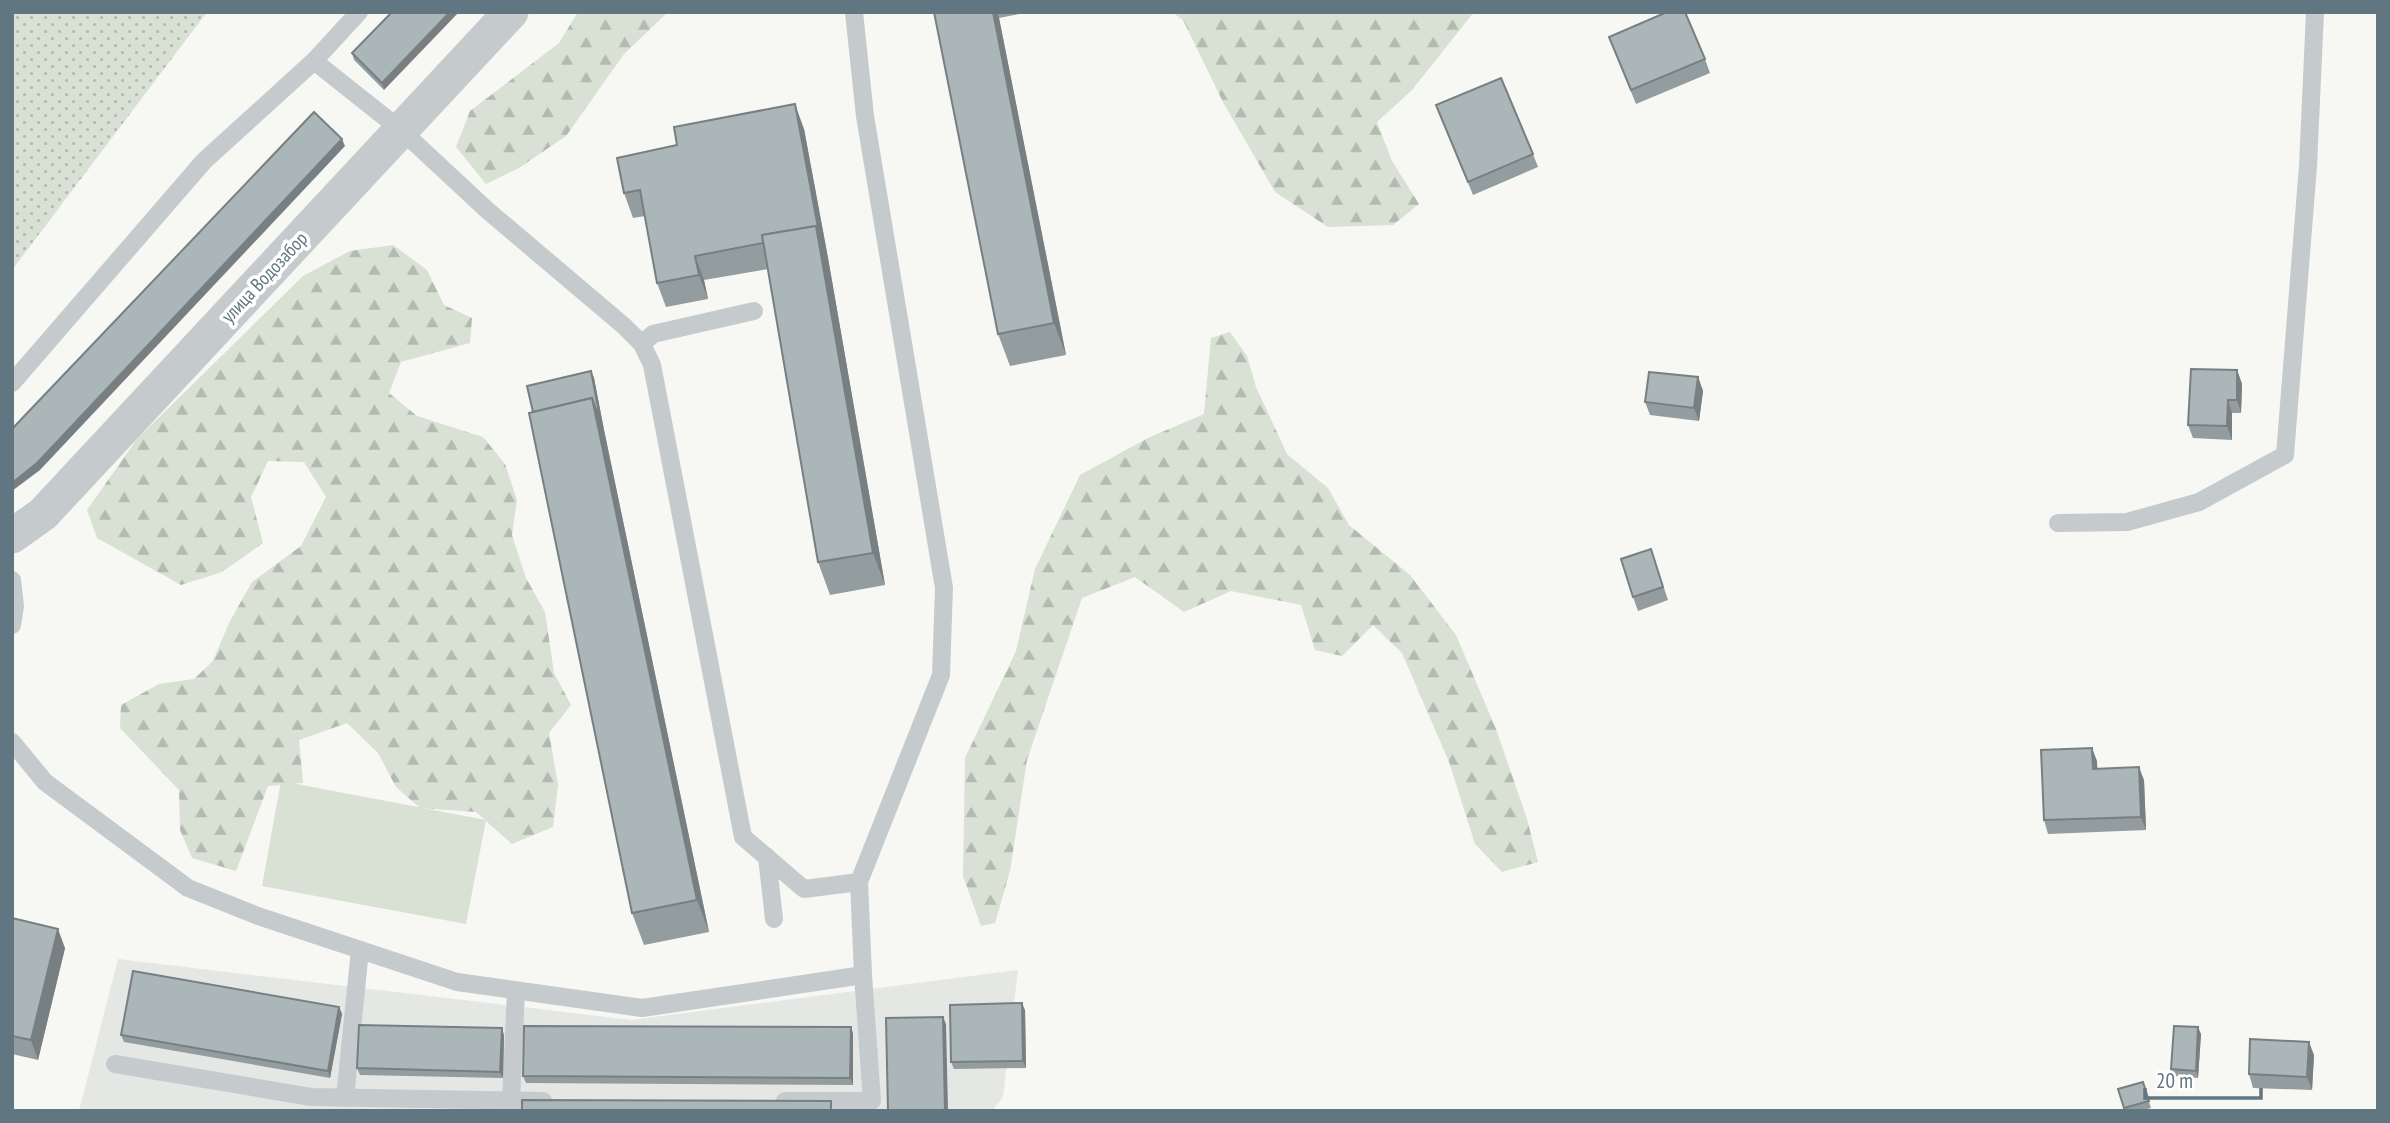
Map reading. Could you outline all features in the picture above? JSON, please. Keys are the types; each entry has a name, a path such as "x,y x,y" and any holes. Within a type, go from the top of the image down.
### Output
{"street":[{"name":"улица Водозабор","path":"12,536 43,514 511,12"}],"lane":[{"path":"12,383 204,161 314,61 359,12"},
{"path":"764,1101 872,1101 859,882 941,676 944,588 865,116 854,12"},
{"path":"2058,523 2127,522 2199,502 2285,455 2308,166 2315,12"},
{"path":"314,61 401,130 487,210 642,344 652,365 743,837 804,889 859,882"},
{"path":"642,344 653,334 754,310"},
{"path":"12,580 15,607 12,625"},
{"path":"12,742 45,782 188,888 258,916 457,982 642,1008 863,975"},
{"path":"767,857 774,919"},
{"path":"345,1098 360,950"},
{"path":"511,1101 516,990"},
{"path":"115,1064 311,1097 561,1101"}],"shaded area":[{"path":"118,959 631,1020 1018,970 1003,1097 992,1111 79,1111"}],"green space":[{"path":"12,12 207,12 12,270"},
{"path":"578,12 668,12 624,54 566,136 519,168 486,184 456,147 470,111 559,43"},
{"path":"1172,12 1474,12 1412,90 1377,122 1392,161 1419,204 1393,225 1328,227 1275,192 1223,102 1183,20"},
{"path":"393,245 427,270 444,305 472,318 470,343 401,362 389,393 417,416 483,437 505,464 517,500 512,535 526,578 545,612 554,673 571,705 549,733 558,785 553,827 512,844 476,812 420,808 396,787 378,753 347,723 299,740 303,783 268,786 236,871 192,858 180,830 179,790 120,728 121,705 159,684 194,679 213,661 229,623 252,582 301,546 326,497 304,462 268,461 251,497 263,543 222,572 181,585 97,538 87,510 137,439 303,276 350,251"},
{"path":"1230,332 1247,356 1256,387 1287,454 1328,488 1349,525 1410,575 1456,635 1496,729 1527,819 1538,862 1502,872 1475,844 1449,762 1402,653 1373,625 1342,656 1315,650 1301,605 1231,591 1184,612 1135,577 1082,598 1027,760 1010,871 995,923 981,926 963,876 965,758 1016,651 1035,569 1080,475 1148,438 1204,414 1211,338"},
{"path":"281,781 486,820 466,924 262,886"}],"building":[{"path":"392,12 450,12 382,83 352,53"},
{"path":"934,12 993,12 1054,323 998,334"},
{"path":"1667,12 1685,12 1705,59 1631,90 1609,37"},
{"path":"1501,78 1533,154 1468,182 1436,105"},
{"path":"795,104 819,233 816,226 762,235 763,243 695,256 699,275 657,283 640,190 624,193 617,158 677,145 674,127"},
{"path":"314,112 342,139 37,463 12,483 12,429"},
{"path":"816,226 873,553 818,562 762,235"},
{"path":"2191,369 2237,370 2237,400 2228,400 2227,426 2188,425"},
{"path":"591,371 601,423 592,398 533,412 527,386"},
{"path":"1649,372 1698,377 1694,408 1645,402"},
{"path":"592,398 697,900 632,913 529,413"},
{"path":"1651,549 1663,587 1633,597 1621,559"},
{"path":"2092,748 2093,769 2139,767 2141,817 2044,820 2041,750"},
{"path":"12,918 58,929 31,1040 12,1036"},
{"path":"133,971 339,1007 328,1071 121,1035"},
{"path":"1022,1003 1023,1061 951,1062 950,1005"},
{"path":"943,1017 945,1111 888,1111 886,1018"},
{"path":"359,1025 502,1028 500,1072 357,1068"},
{"path":"524,1026 851,1027 850,1078 523,1076"},
{"path":"2174,1026 2198,1027 2196,1071 2171,1069"},
{"path":"2250,1039 2309,1042 2307,1077 2249,1074"},
{"path":"2143,1082 2149,1101 2124,1108 2118,1089"},
{"path":"522,1100 831,1101 831,1111 522,1111"}]}
